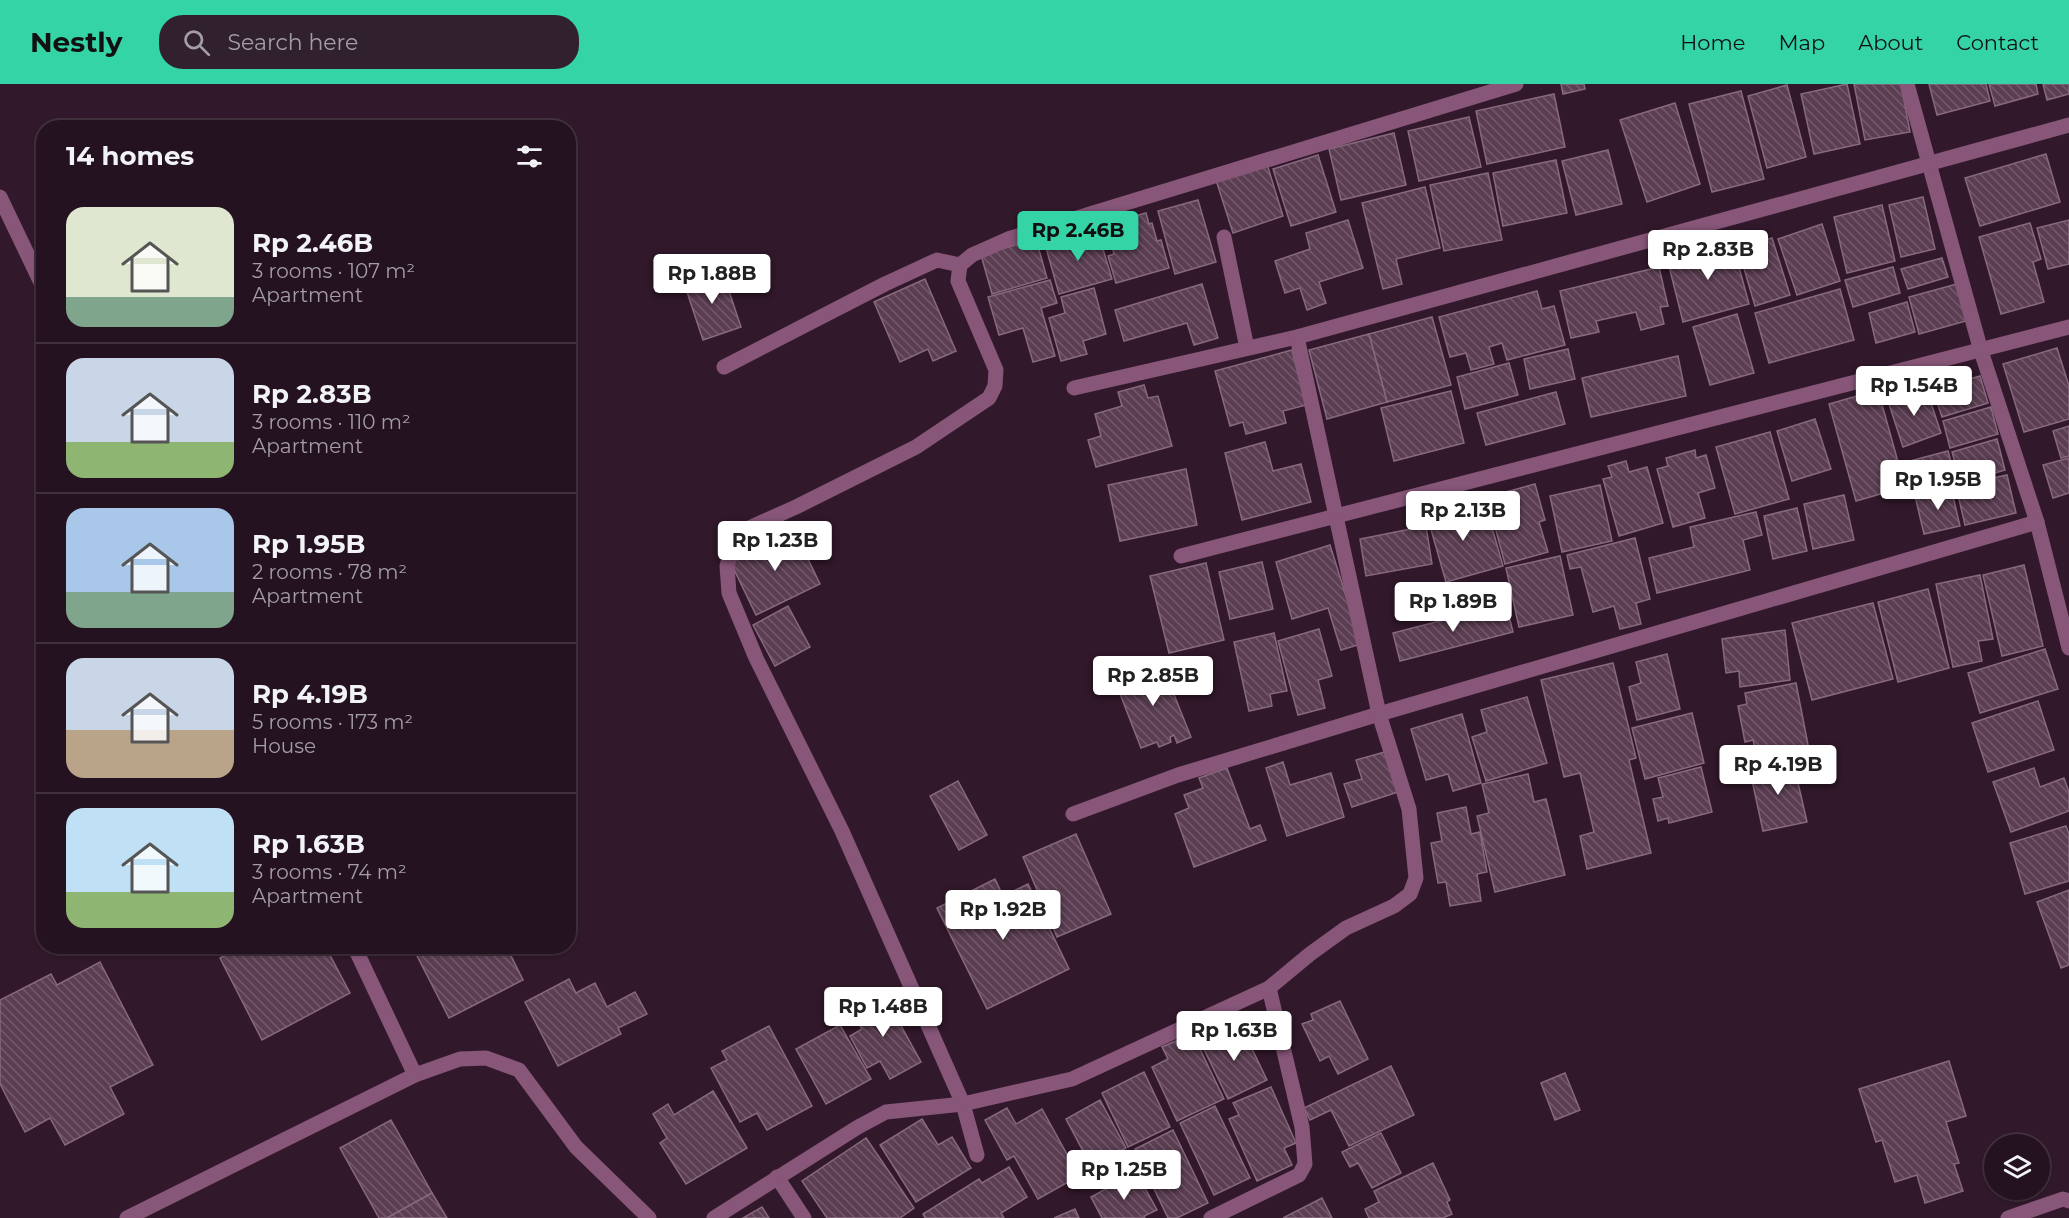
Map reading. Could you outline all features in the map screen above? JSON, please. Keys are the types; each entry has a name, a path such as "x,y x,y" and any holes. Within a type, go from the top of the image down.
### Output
{"street":[{"path":"977,1155 963,1104 842,831 756,658 729,593 727,566 734,543 748,528 796,507 916,447 989,398 995,386 996,370 958,281 960,265 972,255 1008,239 1516,84"},
{"path":"1907,84 1981,351 2037,522 2069,648"},
{"path":"1074,388 1297,337 2069,125"},
{"path":"0,197 36,273"},
{"path":"1224,237 1247,348"},
{"path":"724,367 885,284 937,260 960,265"},
{"path":"1181,556 2069,327"},
{"path":"714,1218 858,1127 886,1112 963,1104 1072,1079 1269,988 1346,928 1394,906 1410,894 1416,878 1409,809 1379,714 1297,337"},
{"path":"1073,814 1178,775 1379,714 2037,522"},
{"path":"358,954 415,1075"},
{"path":"1211,1218 1299,1175 1305,1164 1302,1127 1269,988"},
{"path":"127,1218 415,1075 460,1059 486,1058 519,1070 576,1147 649,1218"},
{"path":"777,1178 804,1218"},
{"path":"2008,1218 2063,1199 2069,1201"}],"building":[{"path":"1561,84 1584,84 1585,89 1563,94"},
{"path":"1847,84 1860,144 1814,154 1801,94"},
{"path":"1854,84 1901,84 1910,132 1865,140"},
{"path":"1929,84 1986,84 1990,101 1937,115"},
{"path":"1989,84 2036,84 2038,94 1995,106"},
{"path":"2043,84 2069,84 2069,94 2047,100"},
{"path":"1787,85 1806,157 1767,168 1748,96"},
{"path":"1741,91 1764,179 1712,192 1689,104"},
{"path":"1554,94 1565,147 1487,164 1476,111"},
{"path":"1675,103 1700,184 1647,202 1620,120"},
{"path":"1469,117 1481,167 1419,181 1408,131"},
{"path":"1394,133 1406,185 1341,200 1329,149"},
{"path":"1608,150 1622,204 1576,215 1562,161"},
{"path":"2046,154 2060,202 1980,226 1965,178"},
{"path":"1318,155 1336,212 1291,226 1273,169"},
{"path":"1556,160 1567,213 1503,226 1493,173"},
{"path":"1267,164 1283,216 1233,233 1216,180"},
{"path":"1488,173 1502,240 1444,251 1430,185"},
{"path":"1425,187 1440,248 1396,259 1402,284 1383,289 1362,203"},
{"path":"1923,197 1935,249 1901,257 1889,205"},
{"path":"1198,200 1216,262 1175,274 1158,211"},
{"path":"1882,205 1895,261 1847,273 1834,217"},
{"path":"1146,213 1149,224 1152,223 1157,241 1161,240 1169,268 1116,283 1108,256 1114,254 1109,234 1122,230 1120,220"},
{"path":"1348,220 1363,268 1319,282 1326,303 1307,310 1300,288 1285,293 1275,261 1310,249 1306,233"},
{"path":"2069,220 2069,264 2048,269 2037,228"},
{"path":"2030,223 2041,259 2033,262 2044,302 2001,314 1979,237"},
{"path":"1822,224 1840,281 1797,295 1778,239"},
{"path":"1097,229 1112,279 1059,294 1045,244"},
{"path":"1772,238 1790,295 1755,306 1738,248"},
{"path":"1036,239 1047,278 992,294 981,255"},
{"path":"1732,241 1749,304 1683,322 1667,258"},
{"path":"1942,258 1948,277 1908,289 1901,269"},
{"path":"1659,267 1668,306 1660,307 1664,324 1641,330 1636,312 1596,321 1599,332 1571,338 1560,291"},
{"path":"1893,267 1900,293 1853,307 1845,280"},
{"path":"722,270 741,327 703,340 684,283"},
{"path":"925,279 956,351 933,361 928,349 900,362 874,302"},
{"path":"1050,280 1057,303 1041,308 1055,356 1033,362 1023,328 999,335 988,297"},
{"path":"1202,284 1218,338 1194,345 1187,323 1124,341 1115,310"},
{"path":"1957,284 1966,321 1919,334 1909,297"},
{"path":"1094,288 1106,334 1083,341 1087,354 1061,361 1049,318 1065,313 1061,297"},
{"path":"1840,289 1854,340 1769,363 1755,313"},
{"path":"1537,291 1542,309 1554,306 1565,345 1507,360 1502,343 1489,347 1494,364 1471,370 1466,353 1450,357 1439,317"},
{"path":"1907,302 1915,332 1876,343 1869,313"},
{"path":"1737,314 1754,373 1710,385 1693,327"},
{"path":"1432,317 1451,385 1387,402 1369,334"},
{"path":"1369,334 1387,402 1327,419 1309,350"},
{"path":"2057,348 2069,386 2069,419 2024,432 2003,364"},
{"path":"1568,349 1575,379 1530,389 1524,359"},
{"path":"1292,350 1306,405 1283,411 1286,423 1246,434 1243,422 1230,426 1215,371"},
{"path":"1678,356 1686,396 1591,417 1582,378"},
{"path":"1509,363 1518,395 1465,409 1457,377"},
{"path":"1980,376 1988,403 1942,417 1933,390"},
{"path":"1144,385 1148,398 1158,396 1172,446 1096,467 1088,440 1101,436 1095,414 1122,406 1118,392"},
{"path":"1926,388 1941,433 1903,447 1888,401"},
{"path":"1878,390 1905,487 1856,501 1829,404"},
{"path":"1451,391 1464,443 1394,461 1381,408"},
{"path":"1556,392 1565,424 1486,445 1477,413"},
{"path":"1991,407 1998,434 1950,448 1943,421"},
{"path":"1815,419 1831,469 1792,481 1777,431"},
{"path":"2069,426 2069,456 2061,458 2053,431"},
{"path":"1770,432 1789,499 1735,514 1716,447"},
{"path":"1997,439 2005,470 1961,483 1952,452"},
{"path":"1265,442 1273,471 1301,464 1311,502 1242,520 1225,453"},
{"path":"1695,450 1696,458 1706,455 1715,488 1698,493 1705,518 1673,527 1657,469 1668,466 1666,458"},
{"path":"1948,451 1956,480 1914,492 1906,462"},
{"path":"2069,458 2069,493 2053,498 2043,465"},
{"path":"1626,461 1629,472 1647,467 1663,523 1619,536 1603,479 1612,477 1608,466"},
{"path":"1186,469 1197,525 1120,541 1108,485"},
{"path":"2007,475 2016,513 1965,525 1956,486"},
{"path":"1535,484 1545,520 1539,522 1548,552 1505,564 1487,497"},
{"path":"1600,485 1612,541 1562,552 1550,496"},
{"path":"1951,488 1960,526 1924,534 1915,496"},
{"path":"1844,495 1854,540 1813,549 1804,504"},
{"path":"1467,501 1473,521 1489,517 1503,566 1446,582 1426,512"},
{"path":"1797,508 1807,551 1773,559 1764,516"},
{"path":"1756,512 1762,535 1743,540 1750,570 1657,593 1649,558 1694,547 1690,527"},
{"path":"1426,526 1432,564 1366,576 1360,539"},
{"path":"794,530 820,584 756,615 730,561"},
{"path":"1635,538 1650,599 1636,603 1641,624 1620,629 1614,606 1593,612 1581,567 1570,569 1567,555"},
{"path":"1330,545 1361,644 1341,650 1328,608 1292,619 1276,562"},
{"path":"1560,556 1573,615 1519,627 1506,568"},
{"path":"1262,562 1273,609 1230,619 1219,572"},
{"path":"1206,563 1224,640 1169,653 1150,576"},
{"path":"2024,565 2043,646 2002,656 1983,575"},
{"path":"1980,575 1993,639 1978,641 1982,661 1953,667 1936,584"},
{"path":"1928,589 1949,668 1898,682 1878,602"},
{"path":"1873,603 1893,679 1812,700 1792,623"},
{"path":"1506,604 1513,632 1400,661 1393,633"},
{"path":"788,606 810,647 775,666 753,625"},
{"path":"1319,629 1332,676 1318,680 1325,708 1298,715 1278,641"},
{"path":"1785,630 1790,680 1740,687 1739,671 1726,673 1722,639"},
{"path":"1274,633 1287,691 1270,694 1272,706 1249,711 1234,642"},
{"path":"2045,649 2058,689 1980,713 1968,673"},
{"path":"1667,654 1680,709 1637,720 1629,687 1641,683 1636,662"},
{"path":"1161,662 1191,737 1177,743 1174,735 1170,737 1171,742 1159,747 1157,742 1141,748 1115,681"},
{"path":"1613,663 1636,758 1629,760 1651,853 1587,869 1580,836 1594,832 1580,773 1564,777 1541,680"},
{"path":"1796,683 1809,750 1758,760 1753,740 1745,742 1738,706 1747,704 1745,693"},
{"path":"1527,697 1547,763 1486,781 1472,737 1487,732 1481,710"},
{"path":"2038,701 2054,750 1988,772 1972,723"},
{"path":"1692,713 1704,763 1645,779 1632,728"},
{"path":"1462,714 1481,783 1453,791 1448,774 1426,780 1411,729"},
{"path":"1385,752 1398,792 1352,807 1344,784 1362,779 1356,760"},
{"path":"1793,761 1807,822 1763,831 1750,771"},
{"path":"1283,762 1290,785 1331,773 1344,817 1287,836 1266,768"},
{"path":"1701,767 1712,812 1669,823 1668,818 1658,821 1653,799 1663,797 1658,778"},
{"path":"1227,768 1250,829 1260,825 1266,840 1194,867 1175,814 1189,808 1184,795 1203,788 1199,778"},
{"path":"2034,768 2040,787 2064,778 2069,792 2069,811 2011,832 1993,782"},
{"path":"1528,774 1534,802 1546,799 1565,875 1495,892 1477,816 1489,813 1482,784"},
{"path":"958,781 987,835 959,850 930,796"},
{"path":"1466,807 1471,834 1480,832 1487,872 1477,874 1481,901 1450,906 1446,882 1438,883 1431,843 1442,841 1437,813"},
{"path":"2066,826 2069,834 2069,881 2025,894 2010,843"},
{"path":"1076,834 1111,914 1057,937 1023,857"},
{"path":"995,879 1003,896 1028,884 1069,969 987,1009 937,908"},
{"path":"2069,890 2069,965 2061,968 2037,902"},
{"path":"227,954 329,954 350,993 262,1040 220,958"},
{"path":"416,954 510,954 523,980 449,1018"},
{"path":"100,962 153,1065 110,1087 124,1114 65,1145 50,1118 25,1132 0,1084 0,1000 51,974 57,985"},
{"path":"569,979 576,993 595,983 607,1007 635,992 647,1014 618,1028 621,1034 558,1066 525,1002"},
{"path":"883,993 921,1062 890,1079 880,1061 867,1068 850,1036 862,1029 851,1010"},
{"path":"1340,1001 1368,1059 1338,1074 1329,1056 1320,1061 1302,1024 1313,1020 1311,1014"},
{"path":"1240,1024 1267,1080 1228,1099 1201,1043"},
{"path":"840,1025 871,1079 826,1104 796,1049"},
{"path":"769,1026 812,1106 767,1130 757,1113 740,1122 711,1068 727,1060 722,1051"},
{"path":"1183,1038 1188,1050 1198,1045 1224,1099 1177,1121 1152,1067 1168,1059 1162,1047"},
{"path":"1949,1061 1966,1116 1946,1122 1959,1163 1954,1164 1963,1191 1925,1203 1917,1175 1895,1182 1882,1140 1876,1142 1859,1089"},
{"path":"1391,1066 1414,1115 1349,1146 1331,1110 1310,1120 1304,1108"},
{"path":"1144,1072 1170,1127 1128,1147 1102,1093"},
{"path":"1565,1073 1580,1110 1555,1120 1541,1083"},
{"path":"1271,1087 1296,1143 1284,1148 1292,1165 1257,1181 1229,1119 1239,1115 1233,1103"},
{"path":"713,1091 747,1148 686,1184 660,1143 667,1138 653,1114 668,1104 674,1115"},
{"path":"1100,1100 1126,1148 1091,1166 1066,1119"},
{"path":"1215,1106 1250,1178 1214,1195 1180,1123"},
{"path":"1007,1108 1016,1124 1042,1109 1079,1176 1038,1199 1014,1156 1007,1160 985,1120"},
{"path":"922,1119 938,1145 952,1137 971,1168 916,1202 880,1145"},
{"path":"391,1120 432,1193 387,1218 379,1218 340,1148"},
{"path":"1173,1130 1208,1203 1177,1218 1168,1218 1135,1149"},
{"path":"1381,1133 1401,1173 1372,1188 1358,1163 1350,1167 1342,1152"},
{"path":"866,1138 914,1208 900,1218 827,1218 802,1181"},
{"path":"1433,1163 1450,1200 1447,1202 1452,1214 1443,1218 1369,1218 1365,1209 1379,1202 1374,1191"},
{"path":"1009,1167 1027,1197 1001,1213 1004,1218 925,1218 923,1214 979,1179 982,1183"},
{"path":"1124,1179 1128,1185 1140,1179 1157,1210 1144,1216 1145,1218 1102,1218 1091,1197"},
{"path":"432,1193 447,1218 387,1218"},
{"path":"1322,1198 1332,1218 1283,1218"},
{"path":"762,1207 769,1218 743,1218"},
{"path":"1075,1209 1079,1218 1054,1218"}]}
